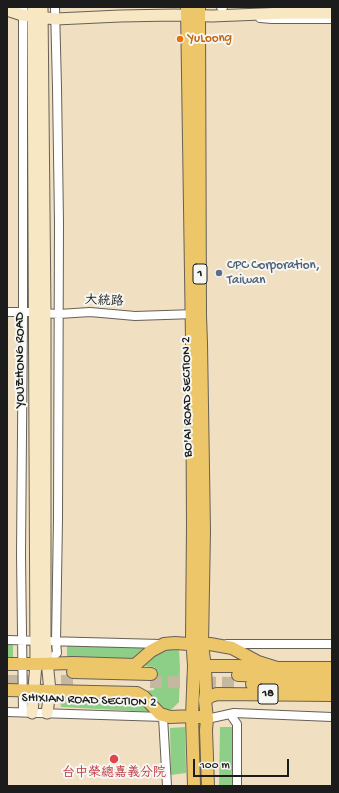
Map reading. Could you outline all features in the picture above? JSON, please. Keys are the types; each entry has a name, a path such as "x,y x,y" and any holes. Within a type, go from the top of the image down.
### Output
{"main road":[{"name":"BO'AI ROAD SECTION 2","path":"187,11 196,314"},
{"name":"BO'AI ROAD SECTION 2","path":"194,786 192,716 202,644 193,520 199,11"},
{"path":"7,664 73,663 135,665 151,651 164,644 175,643 202,644 232,648 258,662 278,668"},
{"name":"18","path":"200,667 211,666 238,675 332,686"},
{"name":"BO'AI ROAD SECTION 2","path":"200,667 206,692 208,786"},
{"name":"18","path":"238,675 278,668 332,668"},
{"path":"238,675 332,677"},
{"path":"73,676 151,678"},
{"name":"SHIXIAN ROAD SECTION 2","path":"7,690 137,693 160,714 167,717"},
{"name":"18","path":"205,700 217,694 332,695"},
{"path":"167,717 192,716 207,719"}],"street":[{"name":"YOUZHONG ROAD","path":"29,691 42,664 46,641 58,511 59,222 55,7"},
{"path":"222,9 272,19 332,19"},
{"path":"7,10 33,12 56,19 222,9 286,13 332,13"},
{"name":"YOUZHONG ROAD","path":"28,713 29,691 22,664 21,555 24,312 33,12"},
{"name":"YOUZHONG ROAD","path":"33,12 46,641"},
{"name":"大統路","path":"7,312 59,314 90,312 135,316 196,314"},
{"path":"7,640 164,644"},
{"path":"202,644 332,644"},
{"name":"YOUZHONG ROAD","path":"42,664 50,691 47,714"},
{"name":"SHIXIAN ROAD SECTION 2","path":"7,712 167,717"},
{"path":"207,719 234,713 332,717"},
{"path":"230,714 237,724 237,786"},
{"path":"167,717 167,786"}],"green space":[{"path":"7,645 13,645 13,659 7,659"},
{"path":"67,646 155,647 134,662 67,659"},
{"path":"161,649 179,649 180,667 179,702 172,709 162,712 145,691 154,690 155,667 139,666"},
{"path":"136,695 154,712 61,707 60,697"},
{"path":"185,727 186,773 171,775 170,728"},
{"path":"220,727 232,727 233,786 219,786"}],"tunnel":[{"path":"7,681 73,681"},
{"path":"150,682 239,683"}],"place":[{"name":"YuLoong","path":"180,39"},
{"name":"CPC Corporation, Taiwan","path":"219,273"},
{"name":"台中榮總嘉義分院","path":"114,759"}]}
